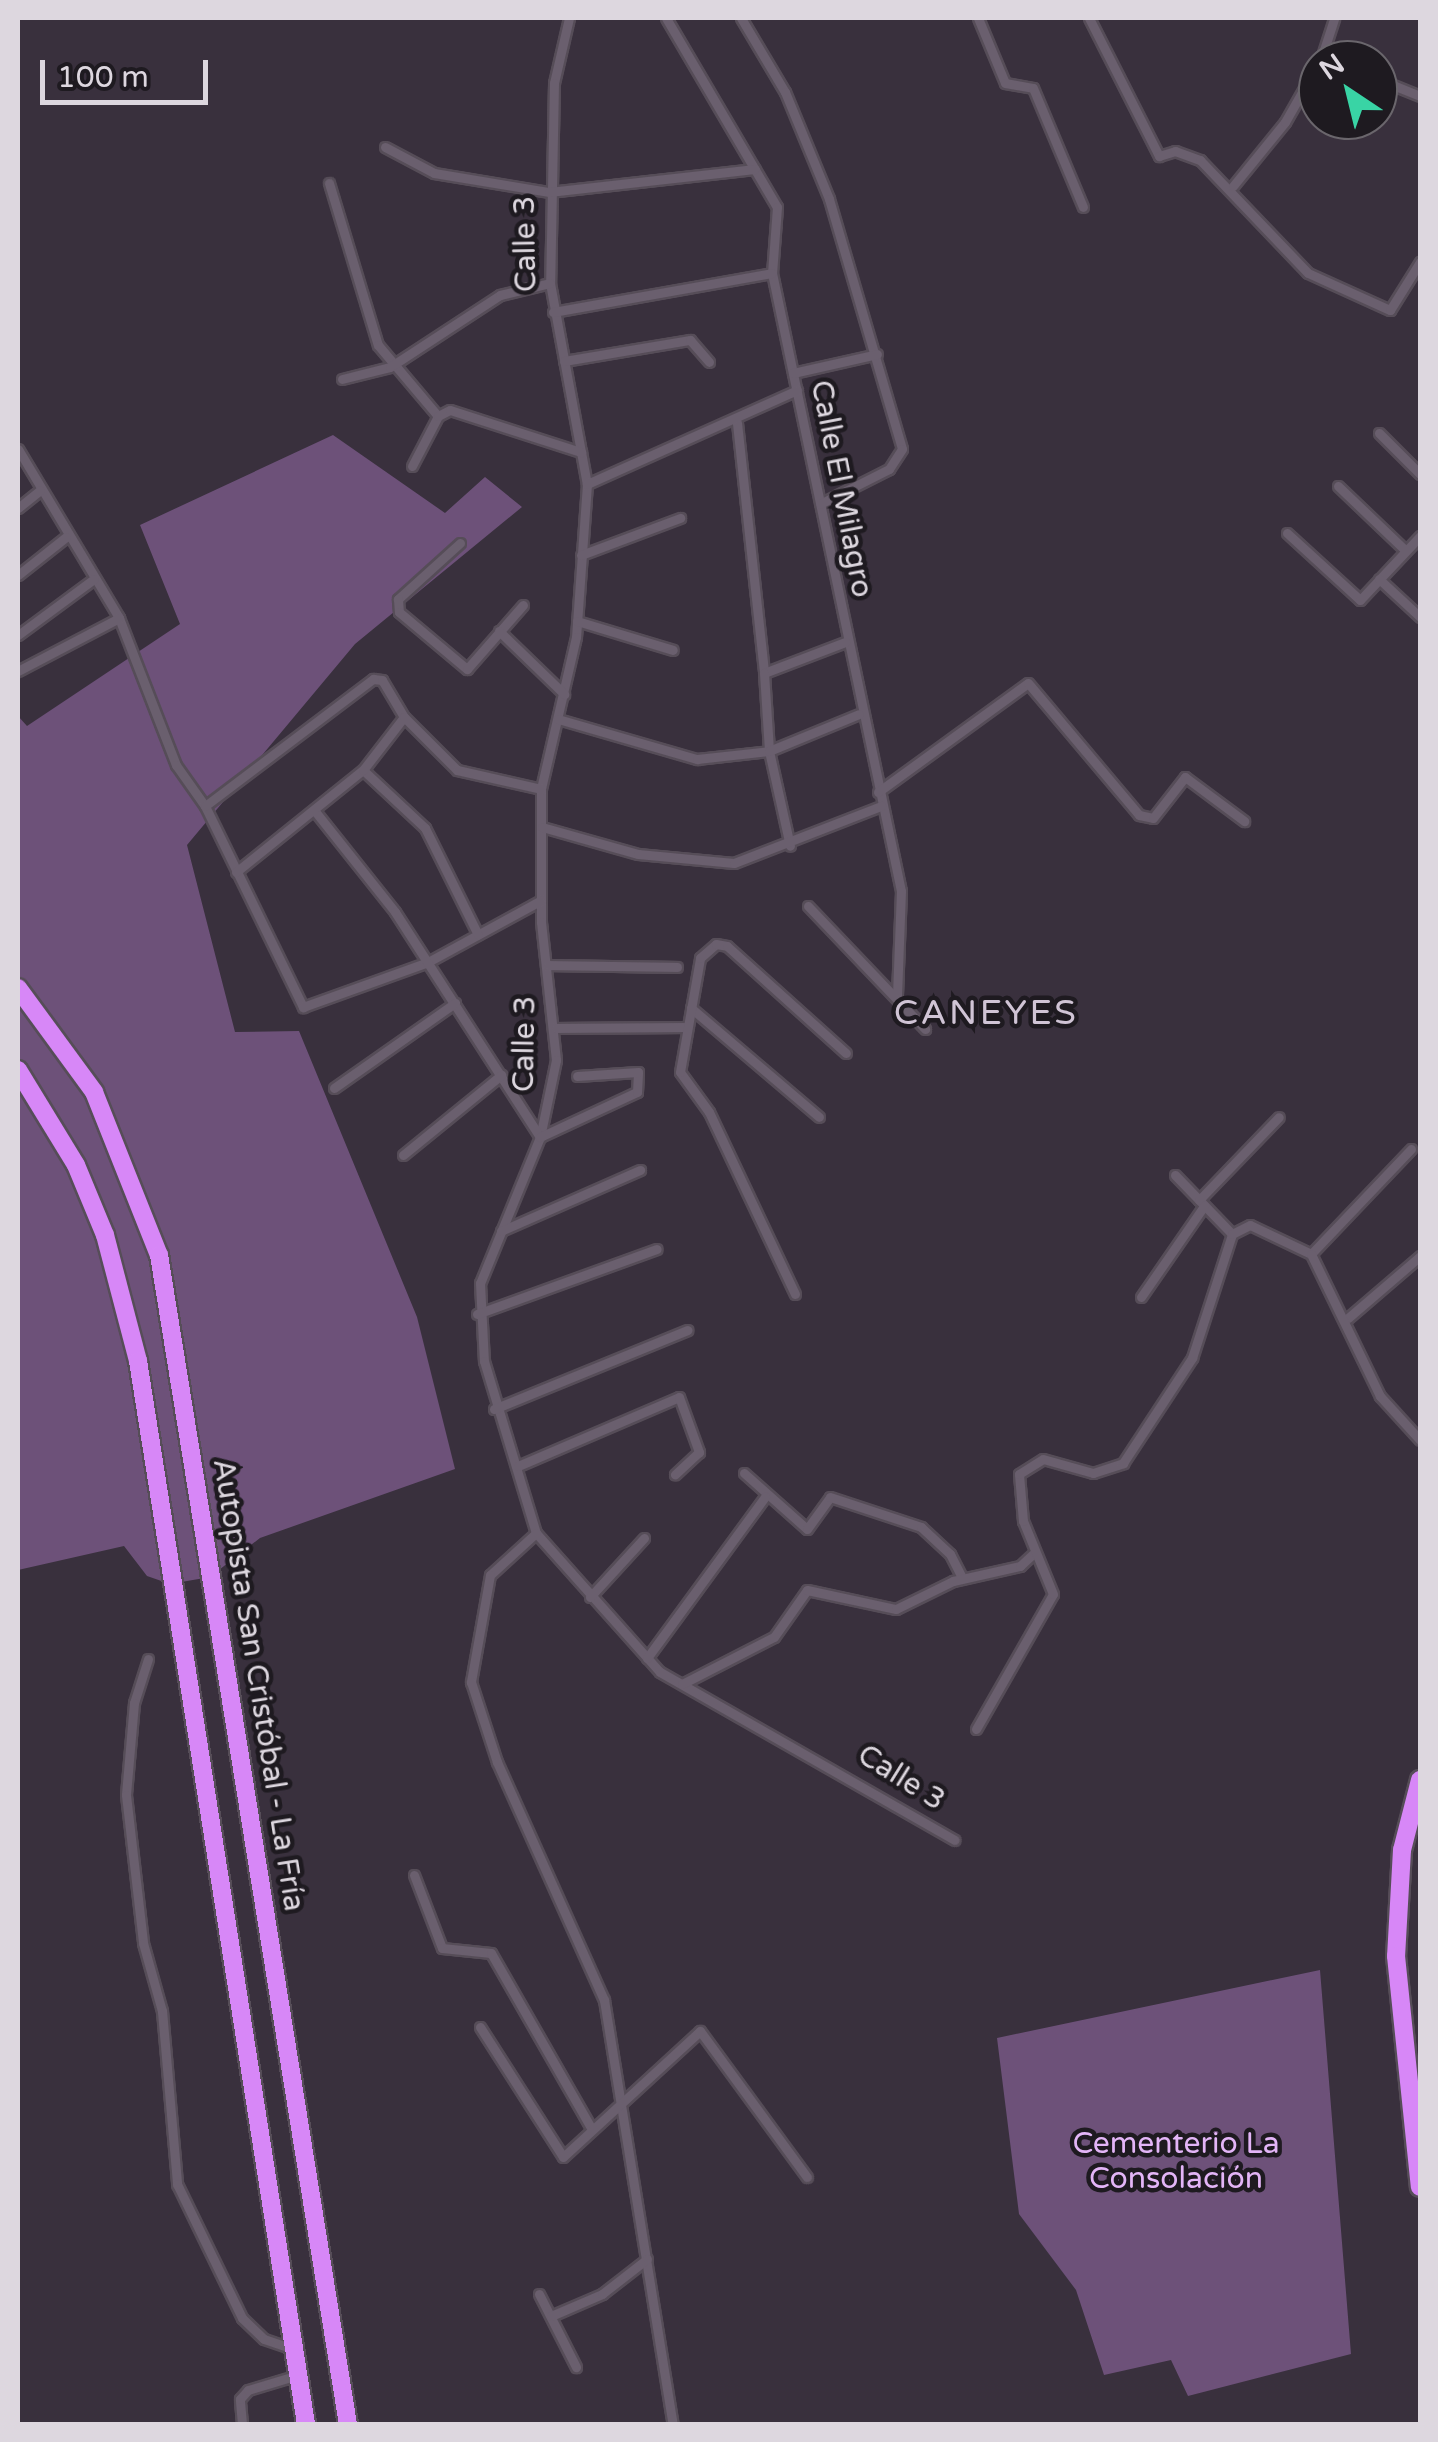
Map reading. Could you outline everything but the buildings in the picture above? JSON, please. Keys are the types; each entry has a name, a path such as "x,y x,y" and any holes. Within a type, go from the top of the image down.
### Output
{"highway":[{"name":"Autopista San Cristóbal - La Fría","path":"18,988 101,1106 159,1255 348,2424"},
{"path":"18,1070 76,1166 116,1266 132,1330 306,2424"},
{"path":"1420,1780 1402,1850 1396,1956 1420,2187"}],"street":[{"name":"Calle 3","path":"569,18 554,83 550,282 588,484 577,621 541,789 540,901 556,1028 552,1098 480,1282 477,1314 494,1409 518,1466 536,1533 647,1658 682,1684 954,1840"},
{"name":"Calle El Milagro","path":"666,18 777,207 772,274 859,714 904,912 897,996"},
{"path":"740,18 797,117 876,354 900,457 820,504"},
{"path":"978,18 1005,83 1033,88 1083,207"},
{"path":"1089,18 1159,156 1175,150 1200,160 1233,186 1308,273 1390,310 1420,262"},
{"path":"1233,186 1298,102"},
{"path":"385,147 434,173 549,192 755,169"},
{"path":"329,183 390,367 438,416"},
{"path":"554,312 772,274"},
{"path":"342,379 390,367 500,295 550,282"},
{"path":"564,361 690,340 709,362"},
{"path":"792,373 876,354"},
{"path":"588,484 737,423 797,390"},
{"path":"412,466 438,416 450,410 580,452"},
{"path":"737,423 769,751 790,846"},
{"path":"1379,433 1420,474"},
{"path":"18,448 66,538 120,618 176,765 205,806 303,1007 428,962 540,901"},
{"path":"1338,486 1406,550"},
{"path":"18,508 40,490"},
{"path":"581,555 680,518"},
{"path":"1286,533 1360,600 1420,536"},
{"path":"18,575 66,538"},
{"path":"460,542 398,599 397,609 463,669 523,604"},
{"path":"1379,578 1420,616"},
{"path":"18,635 94,580"},
{"path":"18,672 120,618"},
{"path":"577,621 673,650"},
{"path":"499,632 564,694"},
{"path":"764,673 845,642"},
{"path":"205,806 372,678 382,680 404,718 457,770 541,789"},
{"path":"878,792 1028,682 1139,816 1152,818 1184,778 1244,822"},
{"path":"558,719 696,759 769,751 859,714"},
{"path":"236,872 363,770 404,718"},
{"path":"363,770 426,828 478,935"},
{"path":"542,826 692,864 734,863 790,846 881,806"},
{"path":"314,810 428,962 540,1136 637,1092 638,1072 577,1076"},
{"path":"808,906 925,1029"},
{"path":"795,1294 709,1112 680,1072 697,963 721,943 846,1053"},
{"path":"548,965 676,967"},
{"path":"334,1088 455,1003"},
{"path":"691,1008 819,1117"},
{"path":"556,1028 686,1027"},
{"path":"403,1154 501,1075"},
{"path":"1140,1297 1202,1202 1280,1117"},
{"path":"1311,1254 1411,1148"},
{"path":"501,1232 640,1170"},
{"path":"1175,1175 1232,1234"},
{"path":"976,1729 1053,1594 1033,1554 1020,1474 1043,1459 1093,1473 1123,1463 1192,1358 1232,1234 1250,1225 1311,1254 1348,1318 1380,1396 1420,1440"},
{"path":"477,1314 657,1250"},
{"path":"1348,1318 1420,1256"},
{"path":"494,1409 688,1330"},
{"path":"518,1466 678,1397 699,1452 675,1474"},
{"path":"744,1473 764,1497 807,1529 830,1497 921,1527 950,1554 962,1578"},
{"path":"647,1658 764,1497"},
{"path":"536,1533 490,1575 471,1682 492,1749 596,1978 626,2102 672,2424"},
{"path":"590,1597 644,1538"},
{"path":"682,1684 774,1637 807,1590 896,1610 962,1578 1020,1566 1033,1554"},
{"path":"148,1659 134,1704 126,1796 144,1943 162,2011 176,2184 242,2318 264,2339 294,2350"},
{"path":"414,1875 442,1948 492,1953 592,2129"},
{"path":"480,2027 563,2157 700,2031 807,2177"},
{"path":"551,2316 602,2294 648,2259"},
{"path":"539,2294 576,2367"},
{"path":"242,2424 248,2390 298,2375"}],"green space":[{"path":"333,435 445,513 485,477 522,507 355,644 187,845 235,1032 299,1031 417,1317 455,1469 260,1538 210,1577 170,1584 147,1576 124,1546 18,1570 18,716 27,726 180,624 140,525"},
{"name":"Cementerio La Consolación","path":"1320,1970 1351,2354 1188,2396 1171,2360 1104,2375 1076,2290 1019,2214 997,2038"}],"district":[{"name":"CANEYES","path":"986,1013"}]}
